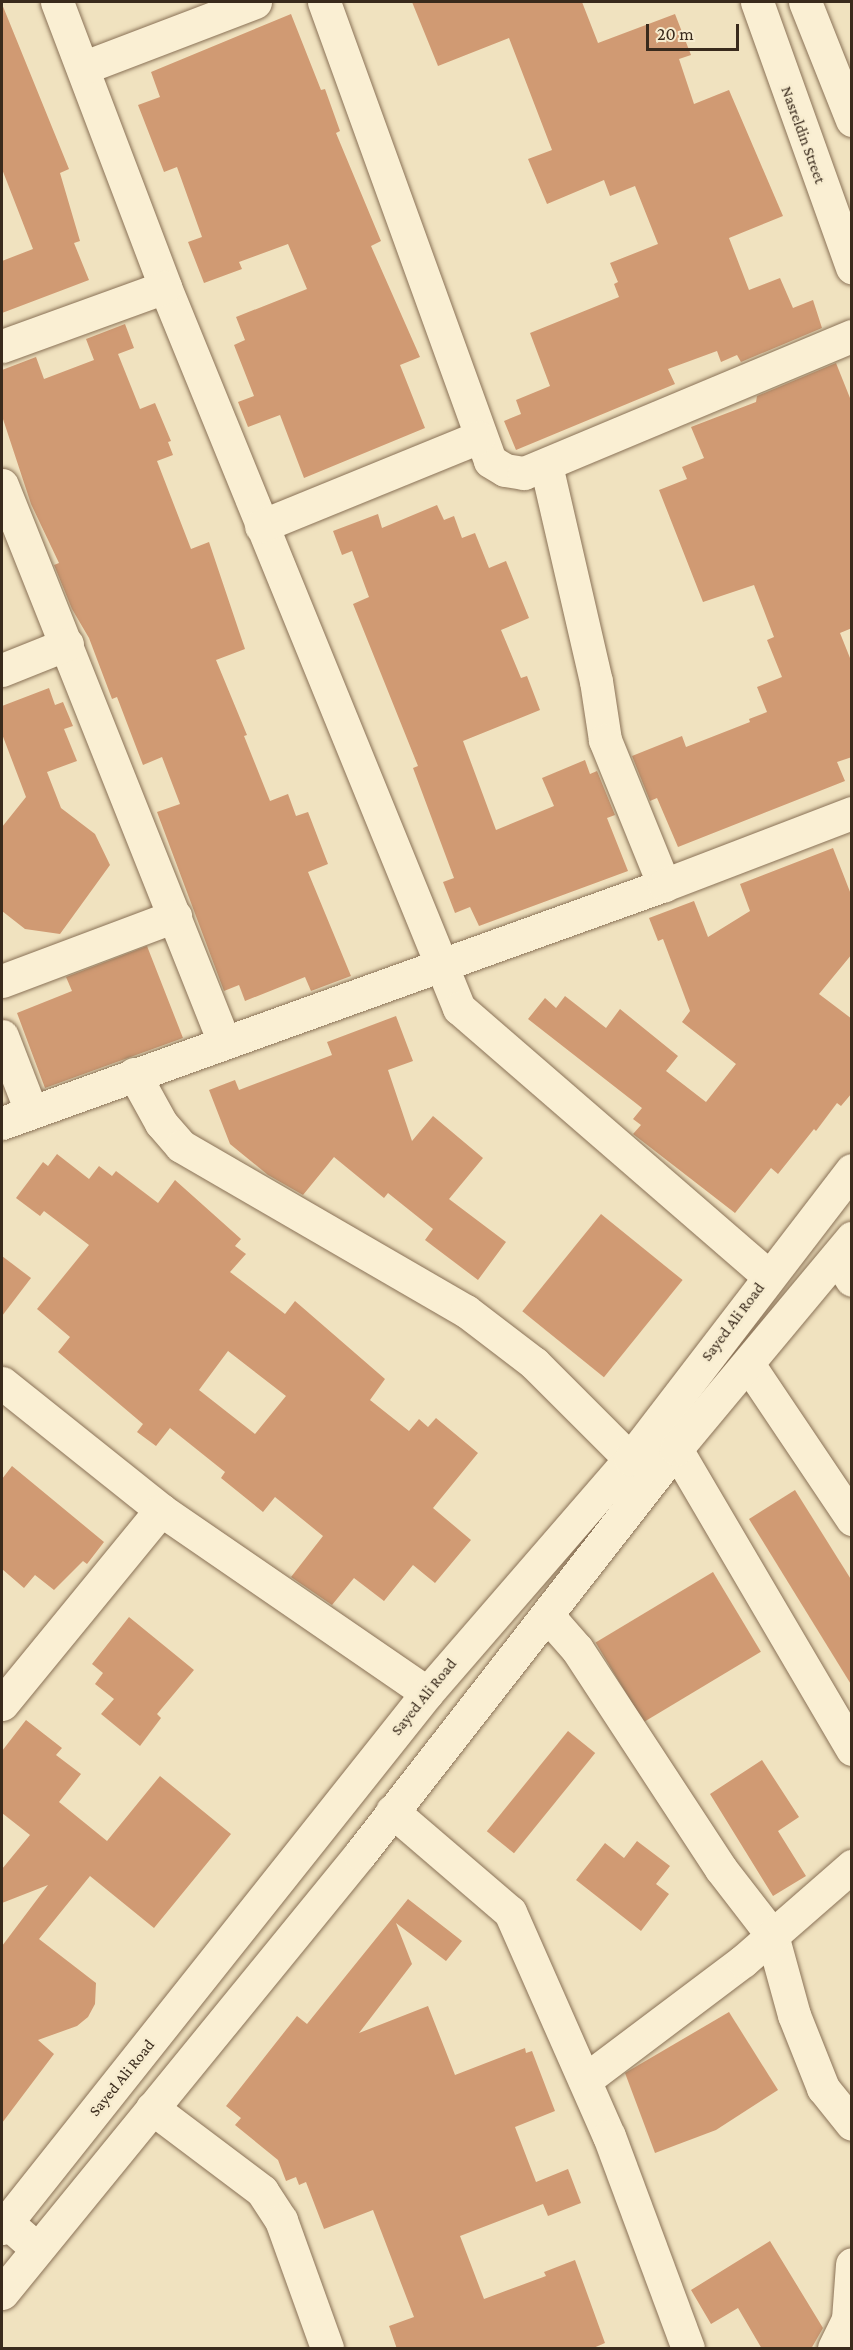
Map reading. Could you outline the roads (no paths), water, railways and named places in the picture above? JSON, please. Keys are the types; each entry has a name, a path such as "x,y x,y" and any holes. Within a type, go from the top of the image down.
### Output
{"street":[{"path":"57,2 85,67 165,287 459,1008 483,1032 768,1276"},
{"path":"85,67 255,2"},
{"path":"324,2 479,437 490,461 506,470 524,473 852,336"},
{"name":"Nasreldin Street","path":"757,2 844,223 852,267"},
{"path":"805,2 852,120"},
{"path":"2,346 165,287"},
{"path":"261,526 479,437"},
{"path":"546,465 596,681 605,740 664,885"},
{"path":"2,485 224,1042"},
{"path":"2,670 67,645"},
{"path":"2,1036 16,1117 442,966 852,813"},
{"path":"2,981 175,916"},
{"path":"134,1074 161,1123 181,1146 466,1311 534,1363 630,1459"},
{"name":"Sayed Ali Road","path":"4,2222 471,1639 630,1459 768,1276 852,1170"},
{"path":"4,2286 37,2249 509,1667 676,1449 748,1364 847,1258"},
{"path":"748,1364 852,1519"},
{"path":"2,1383 161,1510 427,1693"},
{"path":"676,1449 852,1749"},
{"path":"2,1704 161,1510"},
{"path":"548,1616 577,1649 721,1869 772,1935 794,2015 823,2088 852,2124"},
{"path":"471,1639 509,1667"},
{"path":"392,1811 510,1912 585,2080 688,2349"},
{"path":"585,2080 772,1935 852,1866"},
{"path":"152,2108 262,2192 281,2220 327,2349"},
{"path":"4,2222 37,2249"},
{"path":"834,2349 848,2319 852,2264"}]}
